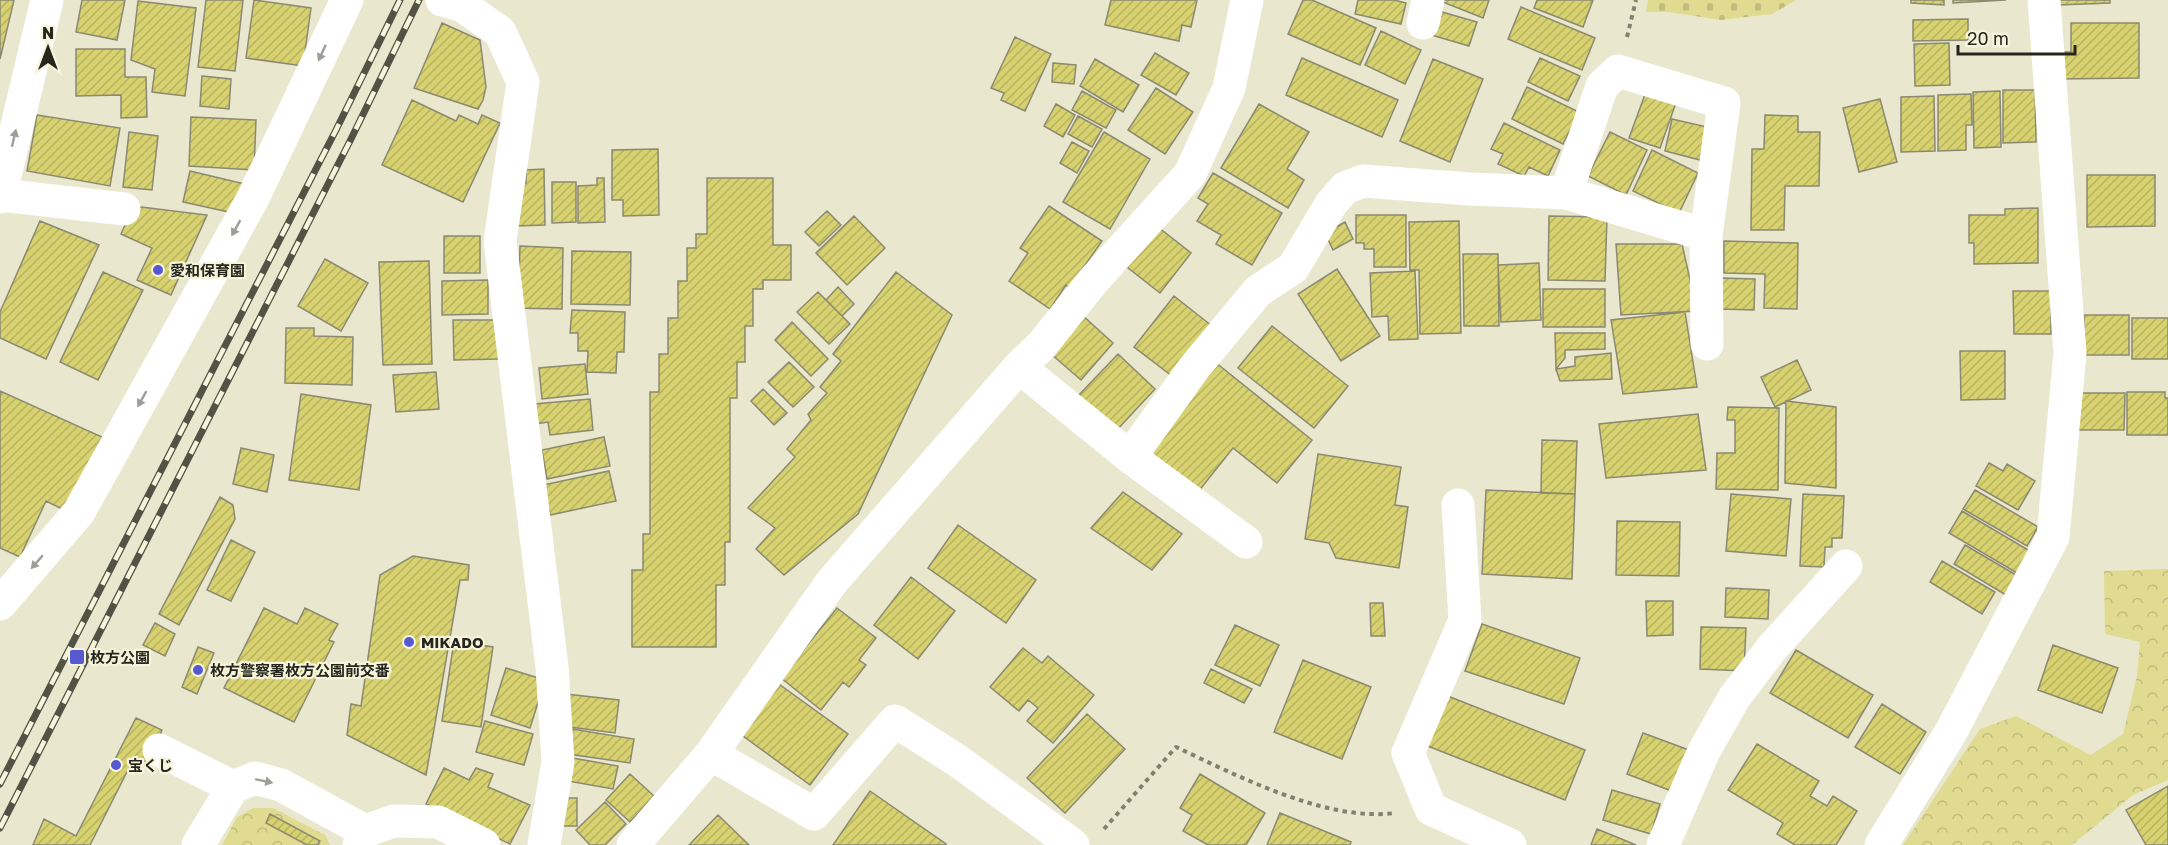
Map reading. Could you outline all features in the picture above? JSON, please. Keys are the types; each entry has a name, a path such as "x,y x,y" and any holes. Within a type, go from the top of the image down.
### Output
{"street":[{"path":"47,0 0,196 124,209"},
{"path":"0,604 80,512 253,198 347,0"},
{"path":"442,0 464,6 500,32 523,82 500,241 552,667 558,762 544,845"},
{"path":"633,845 711,754 831,583 1190,174 1229,88 1247,0"},
{"path":"1881,845 1951,732 2053,537 2070,353 2044,0"},
{"path":"1566,193 1602,86 1618,71 1724,102 1707,235 1707,344"},
{"path":"1130,457 1194,368 1258,291 1293,268 1331,204 1345,188 1363,181 1566,193 1707,235"},
{"path":"1019,367 1130,457 1246,542"},
{"path":"1458,505 1465,620 1407,753 1431,809 1510,845"},
{"path":"1663,845 1703,753 1734,698 1772,648 1846,566"},
{"path":"711,754 814,814 895,721 1085,841"},
{"path":"159,750 234,787"},
{"path":"198,845 234,787 255,778 280,785 362,838 394,821 438,822 484,845"}],"path":[{"path":"1085,841 1176,747 1258,785 1335,810 1374,816 1431,809"}],"green space":[{"path":"1648,0 1796,0 1772,14 1721,20 1668,12 1646,12"},
{"path":"2168,569 2168,780 2133,795 2072,845 1903,845 1980,729 2016,716 2091,755 2123,734 2137,676 2140,642 2105,634 2104,571"},
{"path":"253,808 273,808 325,835 330,845 222,845 237,817"}],"building":[{"path":"0,0 14,0 0,59"},
{"path":"82,0 125,0 117,40 76,32"},
{"path":"206,0 243,0 235,71 198,67"},
{"path":"254,0 311,8 303,66 246,58"},
{"path":"1111,0 1197,0 1191,27 1182,25 1179,41 1105,25"},
{"path":"1303,0 1312,0 1376,28 1360,65 1288,34"},
{"path":"1358,0 1394,0 1406,3 1401,24 1355,14"},
{"path":"1438,0 1489,0 1483,18"},
{"path":"1537,0 1593,0 1583,27 1534,8"},
{"path":"1911,0 1944,0 1944,5 1911,3"},
{"path":"1953,0 2006,0 1953,3"},
{"path":"2058,0 2110,0 2110,3 2058,5"},
{"path":"138,1 196,8 185,96 152,92 155,69 131,60"},
{"path":"1521,7 1595,38 1582,70 1508,39"},
{"path":"1435,10 1477,22 1469,46 1428,34"},
{"path":"1968,19 1968,40 1913,41 1913,20"},
{"path":"442,23 480,40 486,87 478,109 414,88"},
{"path":"2071,23 2139,23 2139,78 2057,79 2056,52 2071,52"},
{"path":"1381,31 1421,50 1405,84 1365,65"},
{"path":"1015,37 1051,54 1025,111 1001,100 1004,93 991,88"},
{"path":"1949,43 1950,85 1915,86 1914,44"},
{"path":"76,49 125,49 125,77 146,77 147,117 121,118 121,95 76,96"},
{"path":"1155,53 1189,73 1176,95 1141,75"},
{"path":"1302,58 1398,100 1382,137 1286,95"},
{"path":"1540,58 1580,76 1568,101 1528,82"},
{"path":"1095,59 1139,85 1123,112 1080,86"},
{"path":"1433,59 1483,79 1450,162 1400,141"},
{"path":"1053,63 1076,65 1074,84 1052,82"},
{"path":"202,76 231,79 229,109 200,106"},
{"path":"1527,87 1579,112 1563,144 1512,119"},
{"path":"1156,88 1193,112 1165,154 1128,130"},
{"path":"1647,89 1677,100 1660,148 1629,138"},
{"path":"2003,90 2035,90 2036,142 2003,143"},
{"path":"1082,91 1116,110 1106,128 1072,110"},
{"path":"2000,91 2001,147 1974,148 1973,92"},
{"path":"1971,94 1972,125 1966,125 1966,150 1938,151 1938,95"},
{"path":"1934,96 1935,151 1901,152 1901,97"},
{"path":"1880,99 1897,162 1859,172 1843,108"},
{"path":"412,100 456,121 459,115 478,124 482,115 500,123 463,202 382,165"},
{"path":"1056,104 1075,115 1063,137 1044,126"},
{"path":"1259,104 1309,132 1287,169 1304,180 1288,208 1221,168"},
{"path":"37,115 120,128 110,186 27,171"},
{"path":"1765,115 1798,116 1798,132 1820,132 1819,186 1785,186 1784,230 1751,230 1752,149 1764,149"},
{"path":"1078,116 1102,129 1092,147 1068,134"},
{"path":"191,117 256,120 254,170 189,166"},
{"path":"1672,119 1707,127 1700,160 1665,151"},
{"path":"1504,123 1560,150 1548,176 1529,167 1524,176 1498,164 1503,154 1491,149"},
{"path":"129,132 158,136 152,190 123,187"},
{"path":"1104,132 1150,159 1110,229 1063,202"},
{"path":"1610,132 1647,150 1626,195 1588,176"},
{"path":"1072,142 1089,151 1077,173 1060,163"},
{"path":"658,149 659,215 623,216 623,200 612,200 612,150"},
{"path":"1652,150 1698,173 1679,213 1633,191"},
{"path":"544,169 545,225 515,226 514,183 526,183 526,170"},
{"path":"190,171 245,184 238,214 183,202"},
{"path":"1213,173 1282,213 1252,265 1216,244 1221,235 1197,221 1208,204 1198,198"},
{"path":"2087,175 2155,175 2155,226 2087,227"},
{"path":"597,178 604,178 605,222 578,223 578,186 597,185"},
{"path":"707,178 773,178 773,245 791,245 791,280 763,280 763,289 753,289 753,326 745,326 745,362 737,362 737,398 730,398 730,542 725,542 725,585 716,585 716,647 632,647 632,570 643,570 643,534 650,534 650,392 659,392 659,354 668,354 668,318 678,318 678,281 687,281 687,248 696,248 696,234 707,234"},
{"path":"552,182 576,182 576,222 552,223"},
{"path":"133,206 207,215 171,295 137,280 152,248 121,234"},
{"path":"1049,206 1102,241 1069,288 1066,285 1050,309 1009,281 1028,253 1020,248"},
{"path":"2038,208 2038,263 1974,264 1974,243 1969,243 1969,215 2005,215 2005,209"},
{"path":"827,211 841,225 819,246 805,232"},
{"path":"1356,215 1406,215 1406,267 1374,267 1374,249 1364,249 1364,243 1356,243"},
{"path":"854,216 885,248 847,285 816,253"},
{"path":"1549,216 1607,217 1605,281 1548,280"},
{"path":"40,221 99,245 46,359 0,338 0,312"},
{"path":"1459,221 1461,333 1420,334 1419,270 1410,270 1409,222"},
{"path":"1345,222 1353,239 1333,250 1325,233"},
{"path":"1158,227 1191,253 1160,293 1127,267"},
{"path":"444,236 480,236 480,273 444,273"},
{"path":"1724,241 1798,243 1797,309 1764,308 1765,274 1724,273"},
{"path":"1616,244 1682,244 1697,311 1621,315"},
{"path":"520,246 563,248 562,309 509,308 519,278"},
{"path":"572,251 631,252 630,305 571,304"},
{"path":"1463,254 1498,254 1499,326 1464,326"},
{"path":"325,259 368,283 341,331 298,306"},
{"path":"429,261 432,364 383,365 379,262"},
{"path":"1539,263 1541,320 1501,322 1498,265"},
{"path":"1337,269 1380,336 1341,361 1298,294"},
{"path":"1415,271 1418,339 1389,340 1388,316 1372,317 1370,273"},
{"path":"103,272 143,290 98,380 60,362"},
{"path":"896,272 952,315 858,514 784,575 756,549 775,528 748,508 795,457 787,449 811,420 808,414 827,393 820,387 841,361 833,354"},
{"path":"1721,278 1755,279 1754,310 1720,309"},
{"path":"488,280 488,314 442,315 442,281"},
{"path":"838,287 854,304 842,316 826,300"},
{"path":"1543,289 1605,289 1605,327 1543,327"},
{"path":"2013,291 2051,291 2051,334 2014,334"},
{"path":"818,292 850,324 829,344 797,312"},
{"path":"1174,296 1212,326 1172,376 1134,347"},
{"path":"572,310 625,312 624,352 617,352 616,373 587,372 588,351 578,351 578,333 570,333"},
{"path":"1685,312 1697,387 1623,394 1611,320"},
{"path":"1081,314 1113,343 1081,380 1051,354"},
{"path":"2084,315 2129,315 2129,355 2084,355"},
{"path":"2132,318 2168,318 2168,359 2132,359"},
{"path":"453,320 498,320 499,359 454,360"},
{"path":"792,322 828,359 811,376 775,340"},
{"path":"1272,326 1348,386 1314,428 1238,368"},
{"path":"286,328 314,328 314,336 353,337 352,385 285,383"},
{"path":"1555,333 1605,333 1605,349 1565,350 1565,358 1556,369"},
{"path":"1960,351 2005,351 2005,399 1961,400"},
{"path":"1611,353 1612,379 1560,381 1556,369 1575,366 1575,357"},
{"path":"1118,354 1155,389 1115,432 1077,397"},
{"path":"1797,360 1811,390 1775,407 1761,377"},
{"path":"789,362 814,387 793,407 768,382"},
{"path":"1215,362 1312,440 1277,483 1233,448 1198,492 1144,449"},
{"path":"585,364 588,394 542,399 539,368"},
{"path":"436,372 439,409 396,412 393,375"},
{"path":"763,389 787,413 774,425 751,401"},
{"path":"0,391 102,437 64,510 46,501 20,557 0,548"},
{"path":"2127,392 2165,392 2165,398 2168,398 2168,435 2127,435"},
{"path":"2080,393 2125,393 2124,430 2079,430"},
{"path":"301,394 371,405 359,490 289,480"},
{"path":"590,399 593,430 550,435 548,422 536,424 534,404"},
{"path":"1786,401 1836,407 1836,488 1785,483"},
{"path":"1728,407 1779,408 1778,490 1716,489 1717,453 1735,453 1735,420 1727,420"},
{"path":"1698,414 1706,470 1606,478 1599,424"},
{"path":"604,437 610,466 547,479 542,450"},
{"path":"1542,440 1577,441 1575,494 1541,493"},
{"path":"241,448 274,455 267,492 233,484"},
{"path":"1318,454 1401,467 1395,505 1408,507 1399,568 1336,558 1329,543 1305,539"},
{"path":"1989,463 2003,471 2007,464 2035,481 2018,510 1976,486"},
{"path":"609,471 616,501 550,515 543,485"},
{"path":"1486,490 1575,494 1572,579 1482,574"},
{"path":"1975,490 2038,527 2027,546 1963,509"},
{"path":"1123,492 1182,534 1152,570 1091,528"},
{"path":"1731,494 1791,499 1786,556 1726,551"},
{"path":"1803,494 1844,496 1842,538 1832,538 1832,547 1825,547 1824,567 1800,566"},
{"path":"220,497 233,505 235,519 179,625 159,614"},
{"path":"1962,511 2030,551 2017,573 1949,533"},
{"path":"1617,521 1680,522 1679,576 1616,575"},
{"path":"958,525 1036,580 1006,623 928,568"},
{"path":"231,540 255,552 231,601 207,590"},
{"path":"1965,545 2023,579 2011,598 1954,564"},
{"name":"MIKADO","path":"413,556 469,565 468,580 460,580 426,775 347,735 351,704 361,706 380,575"},
{"path":"1942,561 1995,592 1982,614 1930,582"},
{"path":"911,577 955,611 918,659 874,625"},
{"path":"1726,588 1769,590 1768,619 1725,617"},
{"path":"1646,601 1673,601 1673,635 1647,636"},
{"path":"1370,603 1383,603 1385,636 1371,636"},
{"path":"264,608 297,624 305,608 338,624 329,640 334,642 294,722 224,688"},
{"path":"837,608 876,638 859,660 866,665 849,687 843,682 821,710 781,678"},
{"path":"155,623 175,634 165,656 143,645"},
{"path":"1482,624 1580,658 1564,704 1465,671"},
{"path":"1235,625 1279,645 1260,686 1215,665"},
{"path":"1701,627 1746,628 1744,671 1700,669"},
{"path":"454,641 493,647 481,727 442,721"},
{"path":"2053,645 2118,668 2102,713 2038,690"},
{"name":"枚方警察署枚方公園前交番","path":"198,647 214,653 197,694 182,687"},
{"path":"1023,648 1042,663 1048,656 1094,695 1053,743 1027,721 1038,708 1028,700 1019,711 990,687"},
{"path":"1796,650 1873,695 1848,738 1770,693"},
{"path":"1303,660 1371,687 1342,759 1274,732"},
{"path":"506,668 545,680 530,728 491,715"},
{"path":"1211,669 1252,689 1244,703 1204,683"},
{"path":"776,682 848,734 810,785 739,733"},
{"path":"1440,693 1585,750 1565,800 1420,743"},
{"path":"566,694 619,700 615,733 562,726"},
{"path":"1882,704 1926,732 1900,774 1855,747"},
{"path":"1087,714 1125,749 1065,813 1027,778"},
{"path":"136,718 162,730 147,763 135,756 90,845 33,845 44,819 76,836"},
{"path":"485,721 533,734 524,765 476,752"},
{"path":"572,729 634,739 630,763 568,754"},
{"path":"1643,733 1689,750 1674,792 1627,774"},
{"path":"1757,744 1819,781 1810,796 1827,806 1833,796 1857,811 1836,845 1795,845 1777,834 1783,823 1728,790"},
{"path":"567,757 618,766 613,789 562,780"},
{"path":"444,768 469,780 476,768 493,774 488,787 530,805 510,844 426,804"},
{"path":"630,774 654,796 630,822 606,800"},
{"path":"1200,774 1265,813 1246,845 1208,845 1183,831 1192,815 1180,808"},
{"path":"2168,786 2168,845 2146,845 2126,810"},
{"path":"1612,790 1660,804 1651,834 1603,820"},
{"path":"870,791 946,844 946,845 833,845"},
{"path":"554,798 577,798 577,826 554,826"},
{"path":"605,802 626,824 605,845 590,845 576,830"},
{"path":"1280,813 1351,842 1350,845 1267,845"},
{"path":"270,814 320,841 318,845 307,845 266,823"},
{"path":"718,815 749,845 689,845"},
{"path":"1597,829 1636,845 1591,845"}],"railway":[{"path":"0,784 336,130 400,0"},
{"path":"0,828 351,139 419,0"}],"place":[{"name":"愛和保育園","path":"158,270"},
{"name":"MIKADO","path":"409,642"},
{"name":"枚方公園","path":"77,657"},
{"name":"枚方警察署枚方公園前交番","path":"198,670"},
{"name":"宝くじ","path":"116,765"}]}
